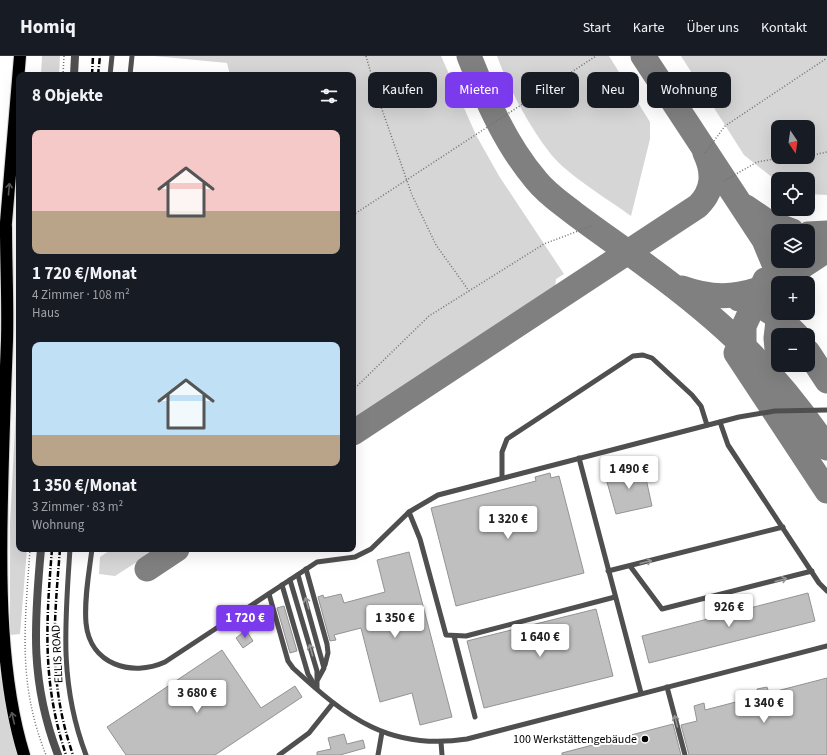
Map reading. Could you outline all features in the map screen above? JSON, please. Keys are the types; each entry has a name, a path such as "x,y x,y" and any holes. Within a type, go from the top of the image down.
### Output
{"highway":[{"path":"19,72 20,56"},
{"path":"0,297 16,105"},
{"path":"6,228 7,338 3,432 0,604 6,684 14,722 24,755"}],"street":[{"path":"74,72 76,56"},
{"path":"41,552 35,629 36,670 41,702 58,755"}],"lane":[{"path":"110,72 112,56"},
{"path":"130,72 132,56"},
{"path":"502,478 503,447 507,439 513,433 633,356 643,355 652,358 692,394 701,406 707,425"},
{"path":"92,552 86,624 93,645 111,663 117,666 136,669 146,668 160,664 298,574 324,560 347,558 362,554 371,549 398,521 409,512 438,495 720,422 775,412 827,410"},
{"path":"720,422 728,446 812,572 827,591"},
{"path":"579,458 641,693"},
{"path":"409,512 420,539 446,635 466,636 615,597"},
{"path":"608,571 783,527"},
{"name":"ELLIS ROAD","path":"70,552 65,619 66,666 73,712 86,755"},
{"path":"630,566 662,610 812,572"},
{"path":"306,570 328,652 324,668 317,680"},
{"path":"298,574 324,668"},
{"path":"290,580 317,672 317,688"},
{"path":"282,585 308,674 317,688"},
{"path":"269,594 288,661 302,676 348,715 382,732 426,742 467,739 827,646"},
{"path":"454,636 475,717"},
{"path":"667,687 685,755"},
{"path":"280,755 303,739 333,703"},
{"path":"378,755 382,732"},
{"path":"440,742 442,755"}],"path":[{"path":"63,72 64,56"},
{"path":"366,56 379,101 412,195 436,245 469,291"},
{"path":"356,213 596,56"},
{"path":"705,153 726,126 827,58"},
{"path":"815,155 827,152"},
{"path":"724,181 757,162 771,160"},
{"path":"356,387 429,316 544,244 591,226"},
{"path":"30,552 24,621 24,661 35,720 46,755"}],"shaded area":[{"path":"42,56 60,56 59,72 41,72"},
{"path":"154,56 441,56 448,72 445,72 445,108 464,108 476,135 499,176 564,274 556,279 555,288 356,418 356,72 229,72 227,63"},
{"path":"497,56 609,56 619,72 587,72 587,108 639,108 639,104 650,122 650,139 631,216 565,169 549,152 531,126 523,112 513,93 513,72 504,72"},
{"path":"681,56 827,56 827,195 815,194 815,172 771,172 771,176 744,155 714,108 731,108 731,72 691,72"},
{"path":"16,411 16,552 27,552 20,634 10,635 10,523"},
{"path":"108,552 152,552 115,576 99,574 100,557"},
{"path":"0,673 10,723 20,755 0,755"}],"building":[{"path":"643,465 652,506 616,514 605,475"},
{"path":"550,473 551,478 559,476 584,573 456,606 431,508 536,481 535,477"},
{"path":"409,552 452,717 420,725 412,693 380,702 361,628 334,635 336,640 330,641 318,597 323,595 324,598 341,594 344,603 385,592 377,560"},
{"path":"808,593 815,621 649,663 642,636"},
{"path":"284,606 297,651 290,653 277,608"},
{"path":"596,609 613,676 484,708 467,641"},
{"path":"246,630 253,641 243,648 236,638"},
{"path":"222,650 261,708 295,686 302,697 215,755 126,755 107,727"},
{"path":"827,678 827,755 689,755 681,725 697,721 694,706 704,703 705,710 759,696 757,689 767,687 769,693"},
{"name":"100 Werkstättengebäude","path":"673,724 681,755 562,755 562,753"},
{"path":"344,734 347,744 363,740 365,748 340,755 317,755 317,752 331,749 328,738"}],"taxiway":[{"path":"469,56 482,89 506,137 515,152 540,185 575,214 675,287 724,328 746,349 788,395 808,420 827,448"},
{"path":"643,56 764,240 774,264 777,276"},
{"path":"356,431 698,206 707,194 711,181 710,167 705,153"},
{"path":"746,207 773,224"},
{"path":"815,234 827,233"},
{"path":"682,288 703,294 723,296 741,294 776,282 827,250"},
{"path":"744,357 744,326 765,280"},
{"path":"739,299 756,304 771,312 789,328"},
{"path":"777,328 778,320"},
{"path":"736,353 827,491"},
{"path":"815,363 827,381"},
{"path":"147,569 172,552"}],"railway":[{"path":"92,72 93,56"},
{"path":"98,72 100,56"},
{"path":"52,552 47,628 49,678 58,729 66,755"},
{"path":"60,552 55,628 56,678 65,729 73,755"}],"place":[{"name":"100 Werkstättengebäude","path":"645,739"}]}
